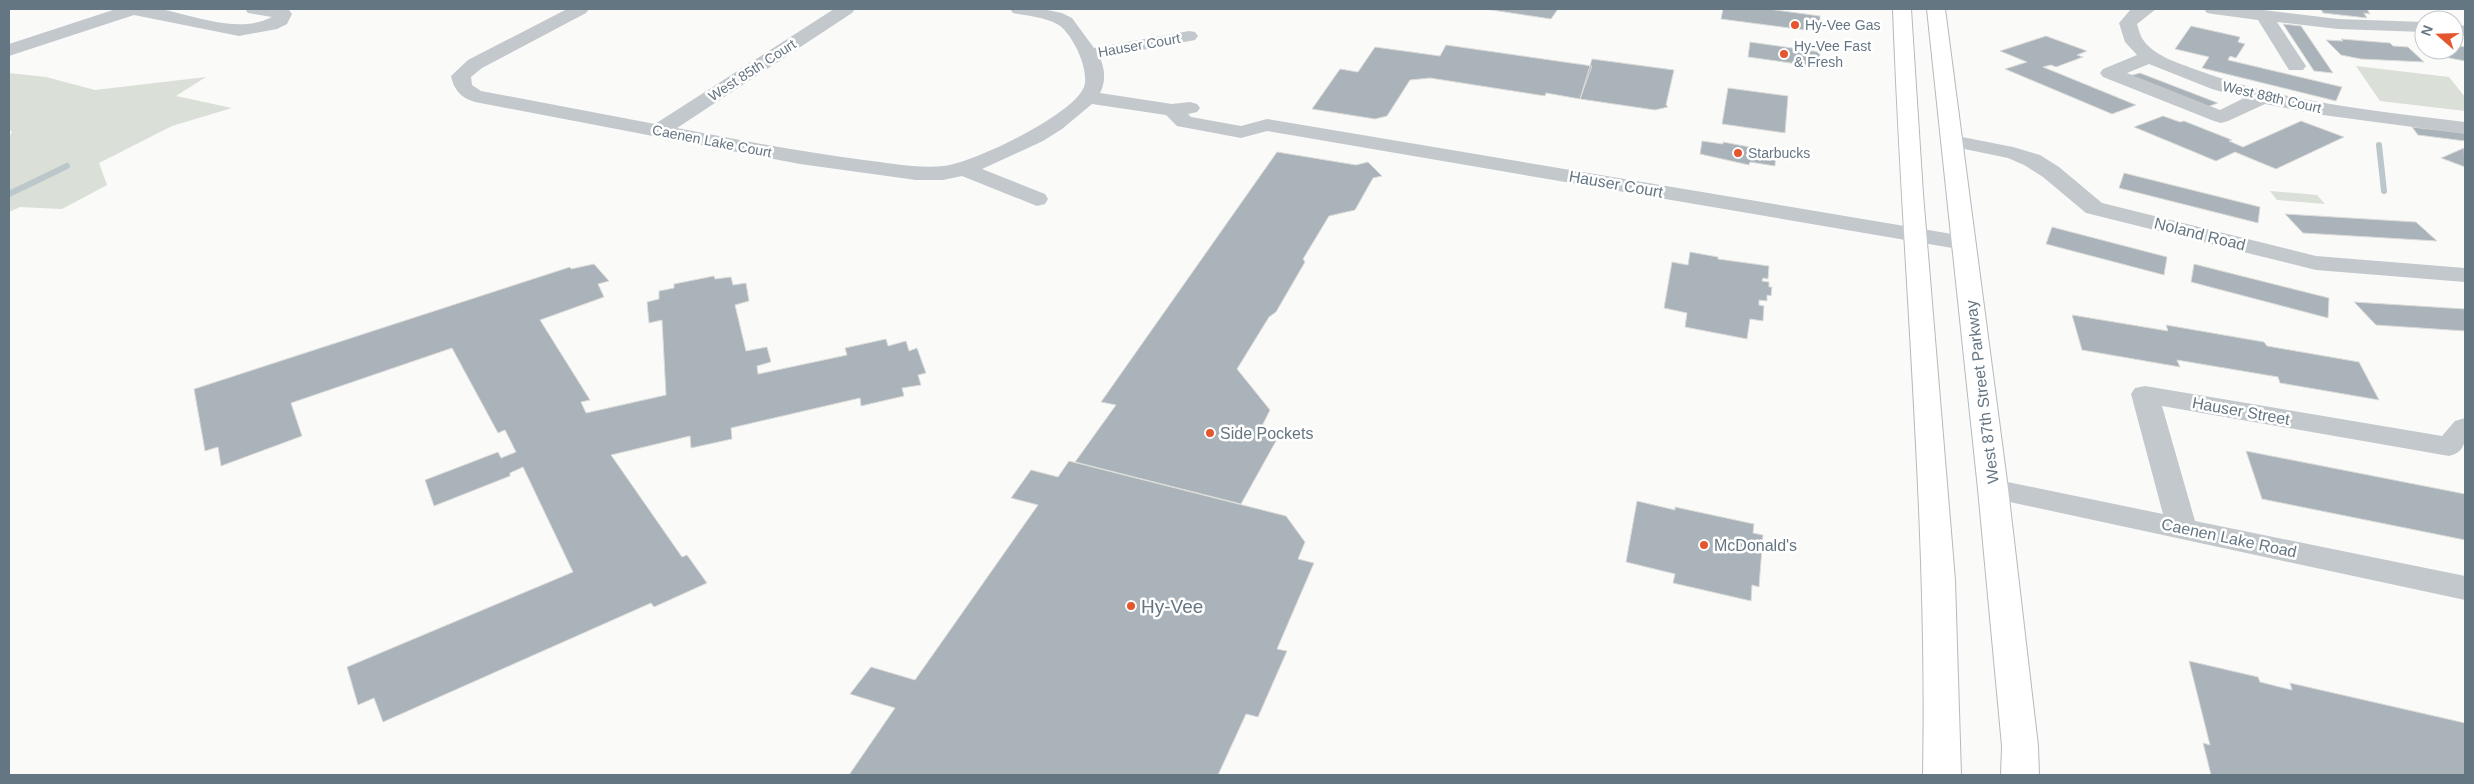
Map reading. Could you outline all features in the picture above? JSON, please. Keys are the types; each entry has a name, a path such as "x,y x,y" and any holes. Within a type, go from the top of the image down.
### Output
{"main road":[{"path":"1902,9 1914,235 1941,593 1942,775"},
{"path":"1923,9 1927,67 1944,76"},
{"name":"West 87th Street Parkway","path":"1936,9 1993,489 2020,746 2020,775"}],"street":[{"path":"9,50 132,9 239,30 269,27 281,20 283,14 254,9"},
{"name":"Caenen Lake Court","path":"580,9 475,64 461,76 463,87 475,96 659,131 853,166 916,173 943,173 964,169 1036,137 1055,125 1088,97"},
{"name":"West 85th Court","path":"659,131 846,9"},
{"name":"Hauser Court","path":"1019,9 1056,17 1066,22 1089,54 1094,66 1094,86 1088,97 1172,110 1184,122 1241,132 1266,125 1964,243"},
{"path":"2214,9 2370,26 2414,22"},
{"name":"West 88th Court","path":"2134,11 2128,23 2134,42 2151,56 2201,80 2263,97 2326,110 2465,128"},
{"path":"2264,15 2296,66"},
{"name":"Hauser Court","path":"1089,54 1189,36"},
{"path":"2151,56 2110,74 2221,117 2263,97"},
{"name":"Noland Road","path":"1952,142 2013,153 2032,160 2051,172 2094,208 2316,263 2465,275"},
{"path":"964,169 1037,199"},
{"name":"Hauser Street","path":"2182,528 2145,394 2449,447 2465,427"},
{"name":"Caenen Lake Road","path":"1993,489 2465,588"}],"shaded area":[{"path":"2356,66 2449,77 2465,97 2465,111 2380,101"},
{"path":"9,73 46,77 95,90 206,77 176,96 232,108 172,126 99,163 107,185 62,209 20,207 9,212 9,138 12,131 9,131"},
{"path":"2270,191 2317,195 2325,204 2277,200"}],"building":[{"path":"1485,9 1558,9 1551,19"},
{"name":"Hy-Vee Gas","path":"1723,9 1768,9 1820,16 1820,32 1721,19"},
{"path":"2321,9 2367,9 2370,14 2364,13 2367,18 2323,13"},
{"path":"2283,24 2301,26 2333,73 2314,71"},
{"path":"2191,26 2240,37 2238,42 2245,44 2236,58 2230,56 2228,60 2342,87 2336,101 2202,68 2209,57 2175,49"},
{"path":"2046,36 2087,51 2077,55 2083,57 2056,67 2051,65 2043,67 2136,105 2112,114 2005,69 2027,62 2000,51"},
{"path":"2341,39 2390,43 2393,46 2408,47 2414,53 2414,60 2422,60 2424,62 2361,59 2341,55 2326,40 2343,41"},
{"name":"Hy-Vee Fast & Fresh","path":"1750,42 1820,52 1819,67 1748,57"},
{"path":"1446,45 1592,66 1580,99 1546,93 1545,96 1430,78 1410,80 1387,116 1375,119 1312,109 1340,69 1358,72 1375,47 1440,56"},
{"path":"2464,47 2465,47 2465,61 2460,60 2464,60"},
{"path":"1592,59 1674,70 1666,105 1668,107 1655,110 1580,99"},
{"path":"2140,73 2218,103 2207,107 2129,76"},
{"path":"1728,88 1788,96 1785,133 1722,124"},
{"path":"2163,116 2180,122 2184,121 2232,140 2229,141 2243,147 2301,121 2344,137 2276,169 2235,152 2216,161 2134,127"},
{"path":"2412,127 2465,133 2465,141 2418,135"},
{"name":"Starbucks","path":"1702,141 1723,144 1723,142 1776,152 1775,166 1750,162 1749,165 1700,154"},
{"path":"2464,148 2465,167 2441,158"},
{"path":"1277,152 1356,165 1368,162 1382,176 1373,178 1355,210 1329,216 1303,259 1305,262 1276,312 1269,317 1237,369 1270,410 1263,424 1276,441 1241,504 1075,462 1116,405 1101,402"},
{"path":"2124,173 2260,207 2258,223 2119,188"},
{"path":"2285,214 2416,222 2437,241 2303,233"},
{"path":"2052,227 2167,257 2164,275 2046,244"},
{"path":"1690,252 1718,257 1718,259 1769,266 1768,279 1763,278 1762,281 1769,282 1769,287 1772,287 1771,296 1767,295 1767,301 1759,300 1759,305 1764,306 1763,321 1750,319 1747,339 1685,327 1687,313 1664,308 1672,262 1688,265"},
{"path":"594,264 609,281 598,284 604,297 540,320 590,400 581,402 586,413 666,395 662,320 649,323 647,302 659,299 659,291 674,288 674,284 714,276 715,279 731,277 733,285 746,283 749,301 735,305 746,351 767,347 771,362 757,366 758,374 847,355 845,348 886,339 888,346 906,341 909,351 917,348 926,373 918,375 921,385 902,388 904,396 861,406 860,398 731,428 732,439 691,448 690,436 611,455 682,557 687,555 707,583 654,607 651,603 383,722 374,698 358,705 347,667 573,572 523,467 510,473 510,476 434,506 425,480 498,452 501,458 516,452 505,430 498,433 452,348 291,403 302,436 221,466 218,447 205,451 194,389 570,267 571,269"},
{"path":"2194,264 2329,298 2328,318 2191,282"},
{"path":"2354,302 2465,309 2465,331 2376,325"},
{"path":"2072,315 2168,331 2166,325 2264,342 2267,346 2359,362 2379,400 2280,383 2278,377 2177,360 2180,367 2082,350"},
{"path":"2246,451 2465,494 2465,540 2262,499"},
{"name":"Hy-Vee","path":"1069,461 1286,516 1305,542 1298,559 1314,563 1277,649 1287,651 1258,717 1246,714 1218,775 849,775 895,708 850,694 871,667 915,680 1038,505 1011,498 1031,470 1058,477"},
{"path":"1637,501 1675,510 1675,507 1754,524 1753,533 1763,535 1759,587 1752,585 1751,601 1673,583 1675,574 1626,562"},
{"path":"2189,661 2258,677 2260,682 2292,690 2290,683 2465,723 2465,775 2211,775 2203,743 2210,745"}],"waterway":[{"path":"2379,145 2384,191"},
{"path":"9,194 67,166"}],"place":[{"name":"Hy-Vee Gas","path":"1795,25"},
{"name":"Hy-Vee Fast & Fresh","path":"1784,54"},
{"name":"Starbucks","path":"1738,153"},
{"name":"Side Pockets","path":"1210,433"},
{"name":"McDonald's","path":"1704,545"},
{"name":"Hy-Vee","path":"1131,606"}]}
